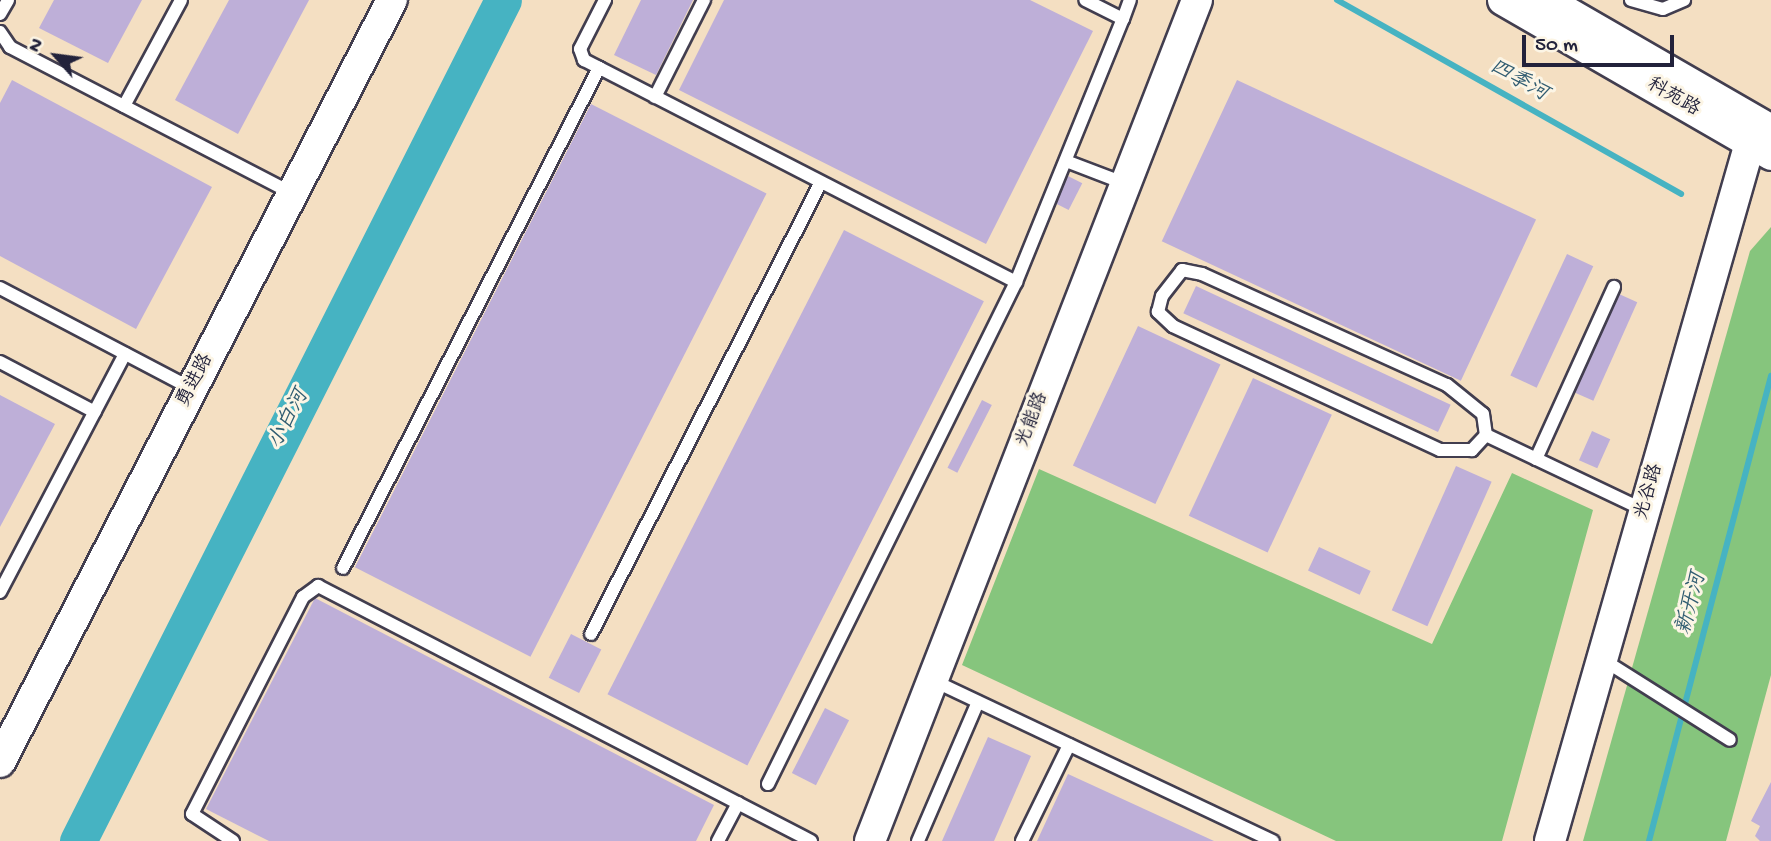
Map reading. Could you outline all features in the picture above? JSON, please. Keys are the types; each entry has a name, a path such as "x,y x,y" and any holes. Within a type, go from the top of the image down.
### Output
{"street":[{"name":"勇进路","path":"0,762 392,0"},
{"name":"光能路","path":"870,841 1197,0"},
{"name":"科苑路","path":"1503,0 1764,143"},
{"name":"科苑路","path":"1546,0 1764,143"},
{"name":"光谷路","path":"1550,841 1644,510 1764,143"}],"lane":[{"path":"0,15 8,0"},
{"path":"124,106 181,0"},
{"path":"605,0 580,49 584,60 1016,282"},
{"path":"655,97 704,0"},
{"path":"1085,0 1123,19"},
{"path":"768,784 1016,282 1130,0"},
{"path":"1631,0 1662,9 1684,0"},
{"path":"1,37 10,47 292,193"},
{"path":"343,568 599,68"},
{"path":"1066,161 1125,183"},
{"path":"591,635 821,182"},
{"path":"1182,270 1202,274 1447,385 1483,414 1486,435 1472,450 1440,450 1173,326 1158,312 1162,296 1182,270"},
{"path":"1536,458 1614,287"},
{"path":"0,288 192,389"},
{"path":"0,592 125,354"},
{"path":"0,362 95,412"},
{"path":"1486,435 1644,510"},
{"path":"233,841 192,814 303,597 318,586 809,841"},
{"path":"1602,659 1730,740"},
{"path":"932,680 1273,841"},
{"path":"918,841 978,702"},
{"path":"1022,841 1069,745"},
{"path":"718,841 738,803"}],"green space":[{"path":"1771,227 1771,675 1726,841 1583,841 1750,251"},
{"path":"1039,469 1432,644 1512,473 1593,510 1502,841 1336,841 962,665"}],"building":[{"path":"54,0 142,0 108,63 39,28"},
{"path":"229,0 309,0 238,134 175,100"},
{"path":"641,0 693,0 656,75 614,55"},
{"path":"724,0 1030,0 1093,31 986,244 679,90"},
{"path":"12,80 212,187 136,329 0,256 0,103"},
{"path":"1237,80 1536,219 1461,381 1162,241"},
{"path":"591,104 767,193 530,657 355,567"},
{"path":"1068,176 1082,183 1069,210 1054,203"},
{"path":"844,230 984,301 747,765 607,694"},
{"path":"1567,254 1593,266 1537,388 1510,375"},
{"path":"1196,286 1451,405 1438,432 1183,313"},
{"path":"1619,294 1637,302 1593,401 1575,393"},
{"path":"1138,326 1220,364 1155,504 1073,466"},
{"path":"1253,378 1332,415 1268,553 1189,516"},
{"path":"0,395 55,424 0,527"},
{"path":"982,400 992,405 957,473 947,468"},
{"path":"1592,431 1610,439 1597,468 1579,460"},
{"path":"1456,466 1492,482 1427,626 1392,610"},
{"path":"1319,547 1371,571 1360,595 1308,571"},
{"path":"315,598 714,805 696,841 269,841 206,809"},
{"path":"571,634 601,649 579,693 549,678"},
{"path":"825,708 849,720 816,785 792,773"},
{"path":"988,737 1031,756 994,841 942,841"},
{"path":"1068,774 1214,841 1037,841"},
{"path":"1771,782 1771,841 1760,841 1755,836 1760,826 1751,821"}],"waterway":[{"name":"小白河","path":"78,841 503,0"},
{"name":"四季河","path":"1337,0 1681,194"},
{"name":"新开河","path":"1649,841 1771,376"}]}
